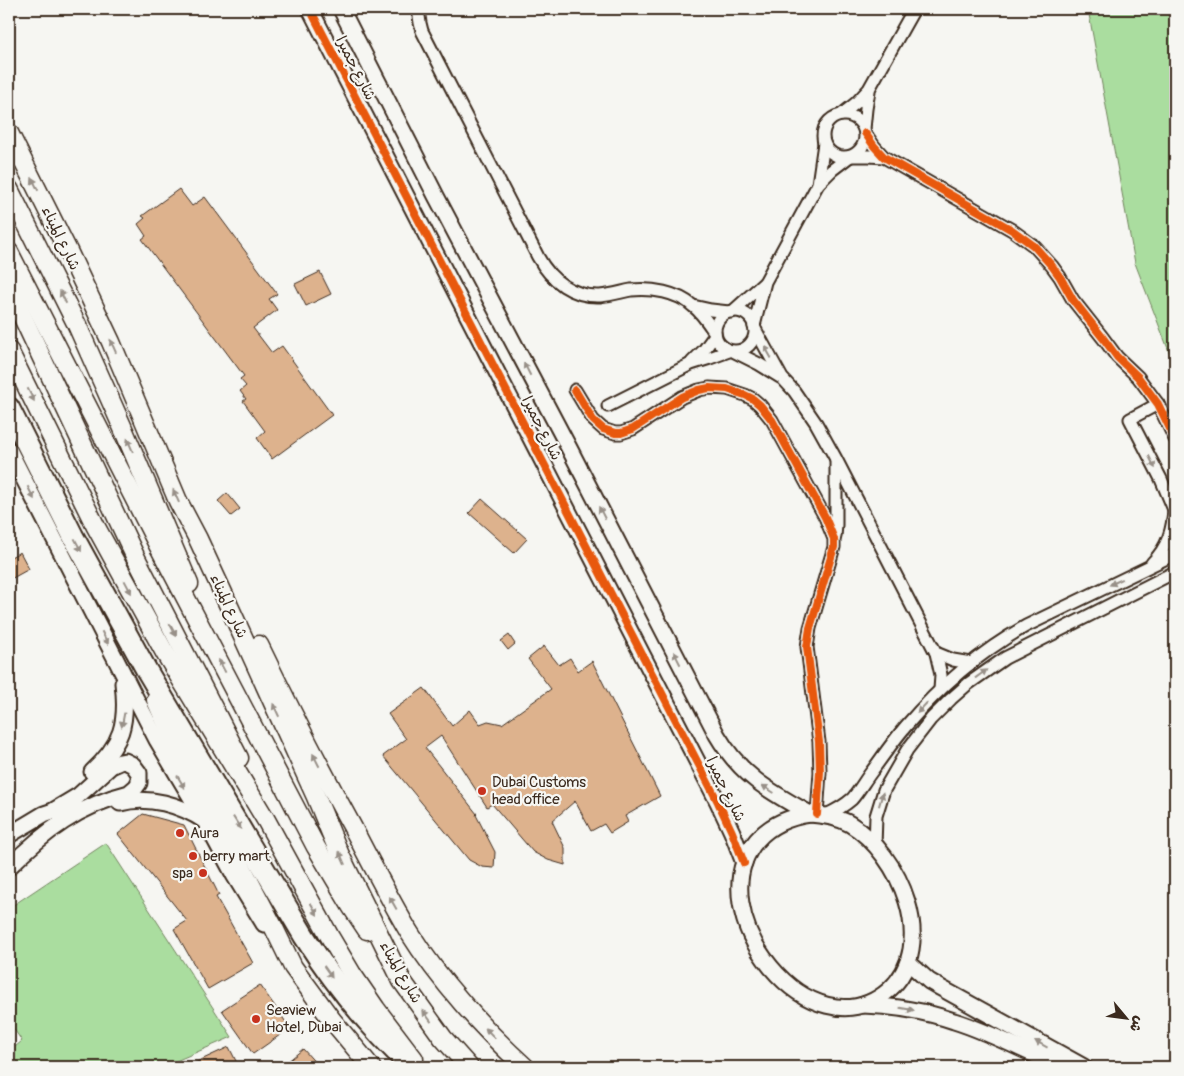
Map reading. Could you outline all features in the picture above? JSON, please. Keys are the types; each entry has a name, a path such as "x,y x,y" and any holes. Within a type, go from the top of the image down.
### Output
{"highway":[{"path":"9,408 74,536 147,671 318,957 347,998 364,1018 412,1067"}],"main road":[{"name":"شارع الميناء","path":"9,133 111,342 174,492 198,539 312,789 340,855 402,982 443,1038 469,1067"},
{"path":"9,189 76,325 118,418 164,542"},
{"path":"9,252 164,542 212,646 316,847 351,906 402,982"},
{"path":"9,288 134,556 234,747 266,820"},
{"path":"9,351 92,518 147,622 266,820 330,938 352,974 376,1009 421,1067"},
{"path":"198,539 218,564 234,592 330,787 410,932 431,963 466,1007 525,1067"},
{"path":"147,671 158,704 172,736 293,967 370,1067"}],"street":[{"name":"شارع جميرا","path":"310,9 714,794 744,863"},
{"name":"شارع جميرا","path":"341,9 717,735 732,758 763,786 818,815 836,818 851,825 867,837 896,875 904,894 913,932 908,962"},
{"path":"418,9 422,31 538,257 549,274 563,286 590,296 630,290 652,290 674,295 693,306 705,319 720,345 759,364 782,378"},
{"path":"818,184 822,164 824,128 831,119 841,115 869,89 914,9"},
{"path":"608,406 691,364 749,346 754,337 754,327 765,282 818,184 832,170 857,153 865,142 869,89"},
{"path":"841,115 855,118 862,125 874,146 884,158 1012,230 1034,246 1052,266 1073,300 1117,358 1138,377 1158,404 1175,438"},
{"path":"824,143 826,148 838,157 869,156 884,158"},
{"path":"691,364 715,334 720,318 730,312 765,282"},
{"path":"693,306 736,312 746,315 752,322 782,378 794,391 816,423 936,653 941,675 940,690"},
{"path":"575,390 593,420 603,429 615,433 627,432 633,429 682,397 700,390 709,388 727,389 745,395 760,405 772,420 825,517 834,539"},
{"path":"1147,567 1165,548 1171,535 1174,510 1161,479 1130,418 1158,404"},
{"path":"9,450 157,740 256,912 293,967"},
{"path":"818,815 819,742 807,647 810,628 834,547 836,459"},
{"path":"1061,1067 975,1028 947,1018 898,1008 859,1005 837,1007 817,1002 800,994 772,969 753,940 740,898 741,874 744,863 755,842 770,828 790,818 818,815 840,808 852,798 908,724 940,690 971,663 1005,638 1026,626 1175,554"},
{"path":"875,847 876,816 884,790 906,750 950,699 1005,658 1175,572"},
{"path":"1160,580 1175,581"},
{"path":"936,653 953,660 971,663"},
{"path":"9,835 44,814 94,770 116,743 125,715 122,672"},
{"path":"9,868 27,849 57,825 94,805 129,794 138,783 139,773 133,765 124,761 115,763 78,796 53,811 44,814"},
{"path":"9,868 92,814 124,802 139,800 155,802 180,809 205,821"},
{"path":"859,1005 877,998 892,986 899,979 908,962 929,981 1084,1067"}],"green space":[{"path":"1088,9 1175,9 1175,367 1135,263"},
{"path":"106,843 232,1037 162,1067 9,1067 9,1052 22,1041 9,1022 9,908"}],"building":[{"path":"179,189 192,206 205,197 277,294 269,299 277,310 253,328 272,353 282,346 332,415 272,459 257,438 265,431 243,401 246,399 240,391 246,386 240,379 244,376 142,239 146,236 138,224 145,218 142,216"},
{"path":"320,272 331,294 306,306 295,284"},
{"path":"227,493 240,509 231,516 218,501"},
{"path":"482,499 527,539 514,553 469,513"},
{"path":"20,552 29,569 9,580 9,558"},
{"path":"509,635 515,644 508,650 501,641"},
{"path":"544,646 559,665 570,658 578,671 592,661 660,796 625,816 628,822 610,833 604,824 591,831 575,801 552,821 565,848 565,865 548,860 533,852 492,804 487,807 441,736 425,748 477,814 495,852 494,868 482,867 469,860 383,756 406,739 388,714 424,688 452,726 470,710 480,724 488,721 502,724 551,689 528,659"},
{"path":"143,814 184,825 219,895 216,897 253,963 208,989 174,929 187,921 118,834"},
{"name":"Seaview Hotel, Dubai","path":"260,985 290,1028 253,1054 222,1010"},
{"path":"229,1047 239,1067 186,1067"},
{"path":"303,1049 319,1067 281,1067"}],"cycle path":[{"path":"310,9 718,802 744,863"},
{"path":"865,133 884,157 1012,230 1034,246 1052,266 1073,300 1117,357 1138,377 1158,404 1175,439"},
{"path":"575,390 593,420 603,429 615,433 633,429 682,397 709,388 727,389 753,399 772,420 825,517 834,539 834,547 810,628 807,647 819,742 820,772 817,814"}],"place":[{"name":"Dubai Customs head office","path":"482,791"},
{"name":"Aura","path":"180,833"},
{"name":"berry mart","path":"193,856"},
{"name":"spa","path":"203,873"},
{"name":"Seaview Hotel, Dubai","path":"256,1019"}]}
